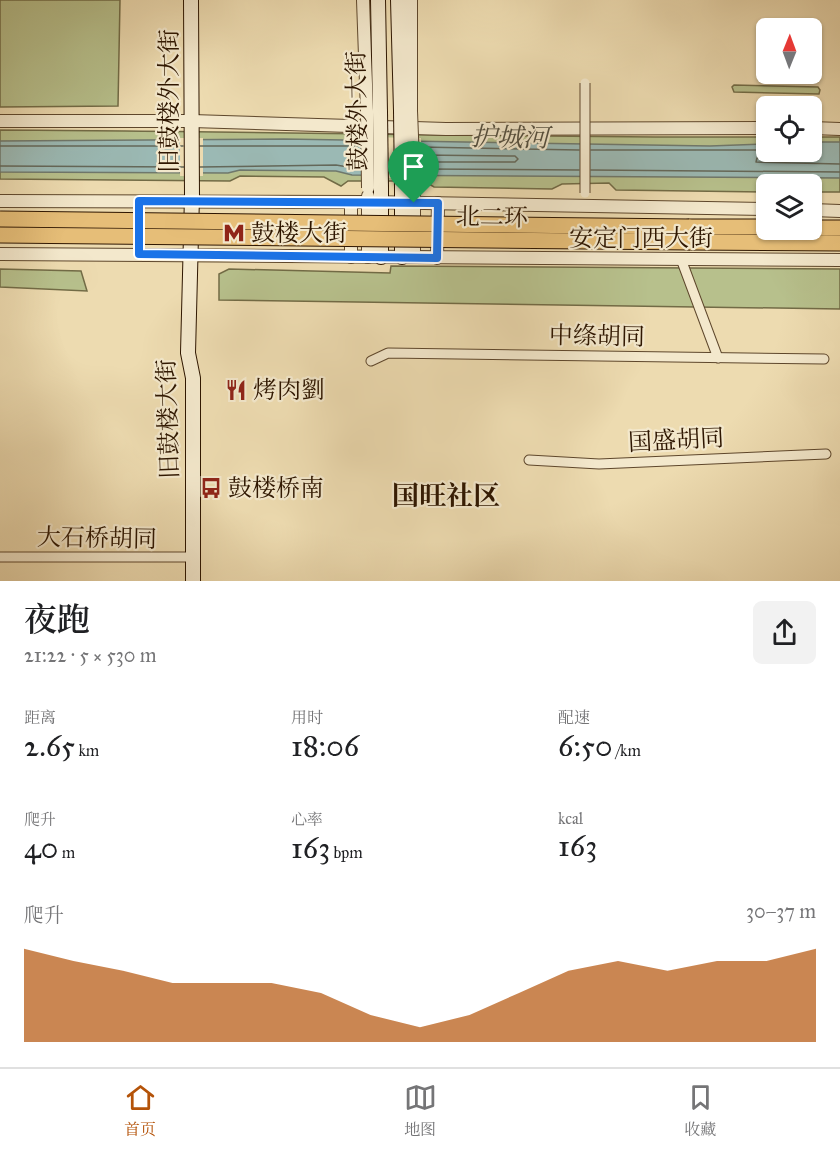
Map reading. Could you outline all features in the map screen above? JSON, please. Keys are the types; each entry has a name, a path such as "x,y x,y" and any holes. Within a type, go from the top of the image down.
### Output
{"highway":[{"name":"北二环","path":"0,219 756,227"},
{"path":"822,228 840,228"},
{"name":"北二环","path":"0,235 840,243"}],"main road":[{"name":"旧鼓楼外大街","path":"189,256 192,201 191,0"},
{"name":"鼓楼外大街","path":"374,257 374,112 378,0"},
{"name":"鼓楼外大街","path":"398,0 406,111 408,257"},
{"name":"旧鼓楼大街","path":"189,256 188,353 193,378 194,455 193,581"}],"street":[{"name":"鼓楼外大街","path":"363,0 374,112"},
{"name":"鼓楼外大街","path":"406,111 411,0"},
{"path":"585,83 585,206"},
{"path":"0,121 192,121 446,129 756,128"},
{"path":"822,128 840,129"},
{"name":"安定门西大街","path":"0,201 351,202 374,195 408,203 756,209"},
{"path":"139,201 139,254"},
{"path":"351,202 351,257"},
{"path":"437,258 438,203"},
{"path":"822,210 840,210"},
{"name":"安定门西大街","path":"0,254 840,260"},
{"path":"681,259 718,358"},
{"name":"中绦胡同","path":"371,360 388,353 824,359"},
{"name":"国盛胡同","path":"529,460 599,464 826,454"},
{"name":"大石桥胡同","path":"0,557 193,557"}],"green space":[{"path":"0,0 120,0 118,106 0,107"},
{"path":"734,85 818,87 820,90 819,94 734,92 732,87"},
{"path":"0,130 756,137 756,162 822,162 822,137 840,137 840,192 822,192 822,174 756,174 756,192 616,190 609,183 562,184 552,189 434,187 424,181 348,181 341,186 324,177 240,176 230,181 0,179"},
{"path":"391,266 840,269 840,309 219,300 219,274 229,269 390,273"},
{"path":"0,269 81,271 87,291 0,287"}],"water":[{"path":"284,139 710,146 756,144 756,162 822,162 822,142 840,142 840,178 822,178 822,174 756,174 756,177 352,175 336,171 240,170 228,173 0,172 0,141"}],"pier":[{"path":"361,137 421,138 422,178 362,178"},
{"path":"180,138 203,138 203,176 180,176"}],"place":[{"name":"鼓楼大街","path":"234,233"},
{"name":"烤肉劉","path":"236,390"},
{"name":"鼓楼桥南","path":"211,488"}],"district":[{"name":"国旺社区","path":"446,496"}],"route":[{"path":"139,201 414,203 438,203 437,258 139,254 139,201"}],"water label":[{"name":"护城河","path":"510,137"}]}
